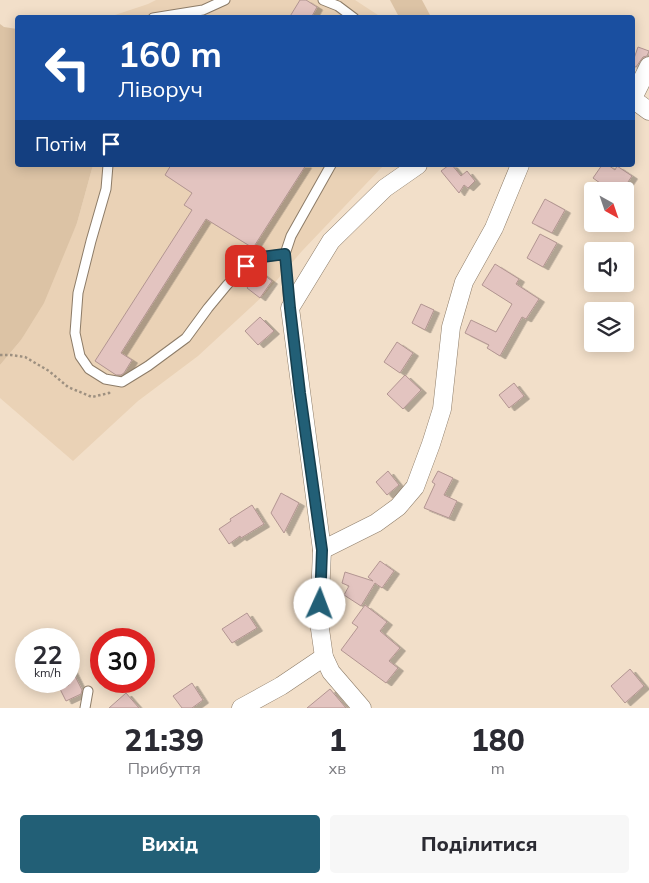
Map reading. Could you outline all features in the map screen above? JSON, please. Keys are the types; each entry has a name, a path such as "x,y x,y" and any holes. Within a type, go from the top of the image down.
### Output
{"street":[{"path":"635,96 649,66"},
{"path":"635,101 649,111"},
{"path":"362,708 331,672 324,656 319,622 322,550 290,308 331,241 385,188 415,167"},
{"path":"322,550 376,523 398,507 415,487 442,409 451,327 464,282 494,228 519,167"},
{"path":"241,708 281,686 324,656"}],"lane":[{"path":"172,15 203,10 225,0"},
{"path":"323,0 338,6 350,15"},
{"path":"108,167 106,189 78,293 75,333 80,356 89,369 105,379 122,382 148,366 186,338 227,285 246,266 262,257 285,254"},
{"path":"290,308 285,254 291,236 330,167"},
{"path":"85,708 88,690"}],"path":[{"path":"0,355 25,356 49,371 68,387 92,397 109,393 122,382"}],"shaded area":[{"path":"156,0 355,0 378,15 115,15"},
{"path":"390,0 422,0 430,15 398,15"},
{"path":"0,24 4,27 15,29 15,167 92,167 77,223 44,303 21,340 0,365"},
{"path":"92,167 382,167 302,251 264,295 198,356 138,401 73,461 0,398 0,365 21,340 77,223"}],"building":[{"path":"300,0 306,0 317,7 313,15 291,15"},
{"path":"638,47 649,51 647,56 643,57 636,67 635,56"},
{"path":"170,167 305,167 253,248 206,219 121,353 132,360 124,373 116,375 95,361 192,210 184,205 192,193 165,175"},
{"path":"446,167 454,167 461,176 467,171 475,181 468,188 464,185 459,193 441,171"},
{"path":"601,167 611,167 615,170 618,167 632,176 628,182 599,182 593,178"},
{"path":"545,199 565,210 552,233 532,223"},
{"path":"540,234 557,243 543,267 527,258"},
{"path":"495,264 519,279 516,284 539,299 526,319 522,317 500,356 487,348 489,345 465,333 471,320 496,332 512,304 482,285"},
{"path":"260,272 272,281 260,298 247,288"},
{"path":"421,304 434,310 425,330 412,323"},
{"path":"260,317 274,331 258,345 245,331"},
{"path":"397,342 413,353 400,373 384,362"},
{"path":"405,375 421,390 403,409 387,394"},
{"path":"514,383 524,396 509,408 499,395"},
{"path":"388,471 399,485 387,495 376,482"},
{"path":"438,471 453,478 444,495 457,501 449,518 424,508 435,484 432,482"},
{"path":"281,493 299,503 284,533 271,513"},
{"path":"252,505 264,524 229,544 219,529 231,521 230,519"},
{"path":"380,561 394,571 382,588 375,583 361,606 344,595 349,586 342,583 345,572 373,581 368,577"},
{"path":"365,605 387,622 380,631 400,648 389,661 398,668 386,683 341,650 358,627 352,623"},
{"path":"247,613 257,628 232,643 222,629"},
{"path":"630,669 644,686 625,703 611,686"},
{"path":"192,683 203,700 192,708 182,708 173,696"},
{"path":"80,686 81,694 66,701 62,693 80,693"},
{"path":"330,689 346,708 307,708"},
{"path":"126,693 139,708 109,708"}],"route":[{"path":"246,266 262,257 285,254 300,393 322,550 320,604"}]}
